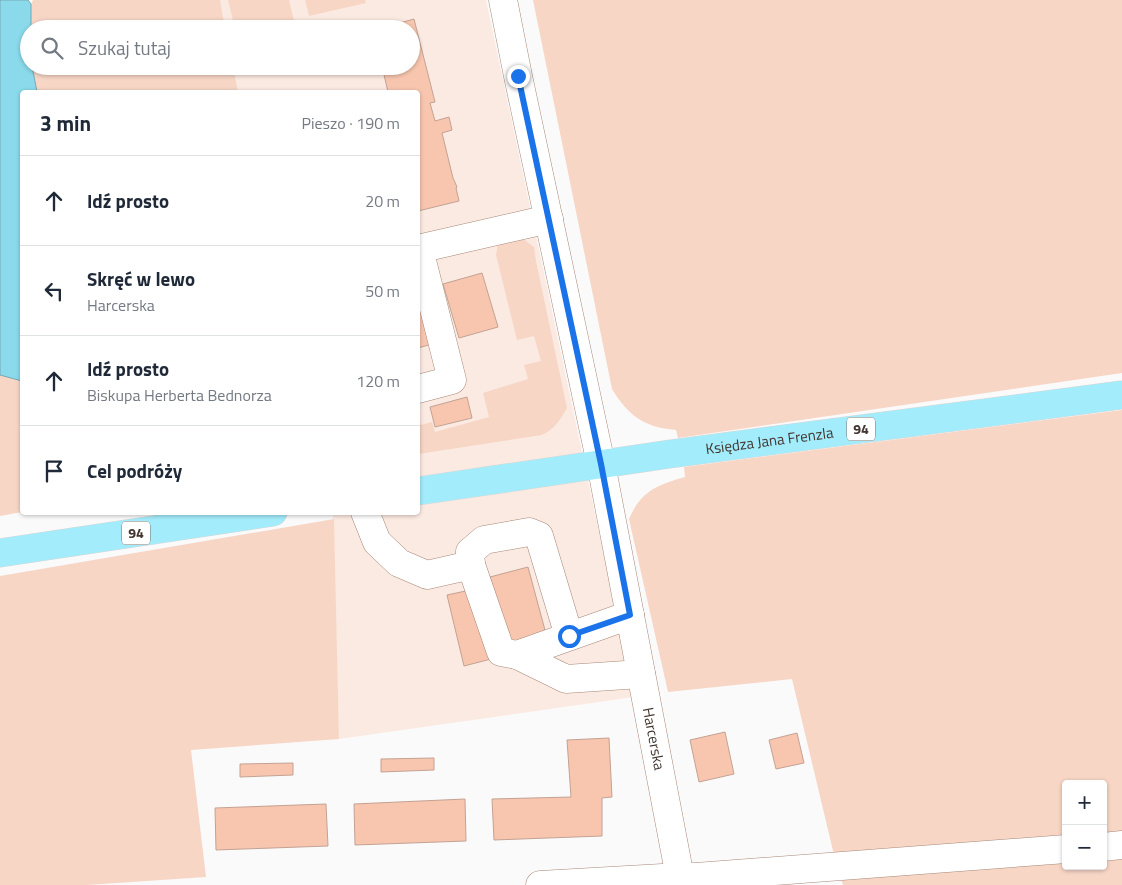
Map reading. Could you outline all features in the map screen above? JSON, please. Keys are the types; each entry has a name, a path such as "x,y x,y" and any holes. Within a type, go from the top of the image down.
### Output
{"main road":[{"name":"Księdza Jana Frenzla","path":"420,491 601,464 1122,395"},
{"name":"94","path":"0,553 253,515"}],"street":[{"name":"Harcerska","path":"503,0 601,464 680,877"},
{"path":"420,249 549,219"},
{"path":"420,257 452,380 420,388"},
{"path":"366,515 378,542 399,563 427,575 470,565"},
{"path":"569,636 539,536 529,532 484,540 470,552 470,565 501,652 517,655 566,679 641,674"},
{"path":"517,655 630,615"},
{"path":"1107,847 1122,845"},
{"path":"540,885 680,877 696,878 1062,850"}],"shaded area":[{"path":"33,0 220,0 223,20 31,20 31,4"},
{"path":"219,0 486,0 634,697 339,739 333,515 420,515 420,90 238,90 235,75 420,75 420,20 223,20"},
{"path":"228,0 289,0 294,20 233,20"},
{"path":"305,0 365,0 366,3 309,16"},
{"path":"533,0 1122,0 1122,373 678,438 676,430 654,426 638,418 631,413 612,389"},
{"path":"34,75 235,75 238,90 37,90"},
{"path":"514,232 534,247 567,408 554,427 542,435 420,454 420,422 421,425 432,422 435,432 489,417 483,393 528,379 524,365 541,361 534,336 517,340 496,255 498,244"},
{"path":"0,375 20,380 20,512 0,516"},
{"path":"1122,410 1122,885 843,885 834,855 792,679 668,692 629,519 639,502 651,491 658,486 685,477 684,467"},
{"path":"334,519 339,739 191,750 206,877 87,885 0,885 0,576"}],"water":[{"path":"0,0 28,0 31,4 31,20 20,20 20,75 34,75 37,90 20,90 20,380 0,375"}],"building":[{"path":"420,43 435,102 430,103 435,121 449,117 452,130 442,133 459,201 420,211 420,90 388,90 384,75 420,75"},
{"path":"482,273 498,327 459,338 443,284"},
{"path":"420,300 432,344 420,347"},
{"path":"467,397 472,418 435,427 430,407"},
{"path":"528,567 546,634 507,644 490,577"},
{"path":"475,589 491,659 464,666 447,595"},
{"path":"725,732 734,774 699,782 690,740"},
{"path":"797,733 804,763 776,769 769,740"},
{"path":"609,738 612,797 602,798 602,836 494,840 492,799 571,797 567,740"},
{"path":"434,758 434,770 381,772 381,759"},
{"path":"293,763 293,775 240,777 240,764"},
{"path":"465,799 466,841 355,845 354,804"},
{"path":"326,804 328,846 216,850 215,808"}],"route":[{"path":"518,76 601,464 630,615 569,636"}]}
